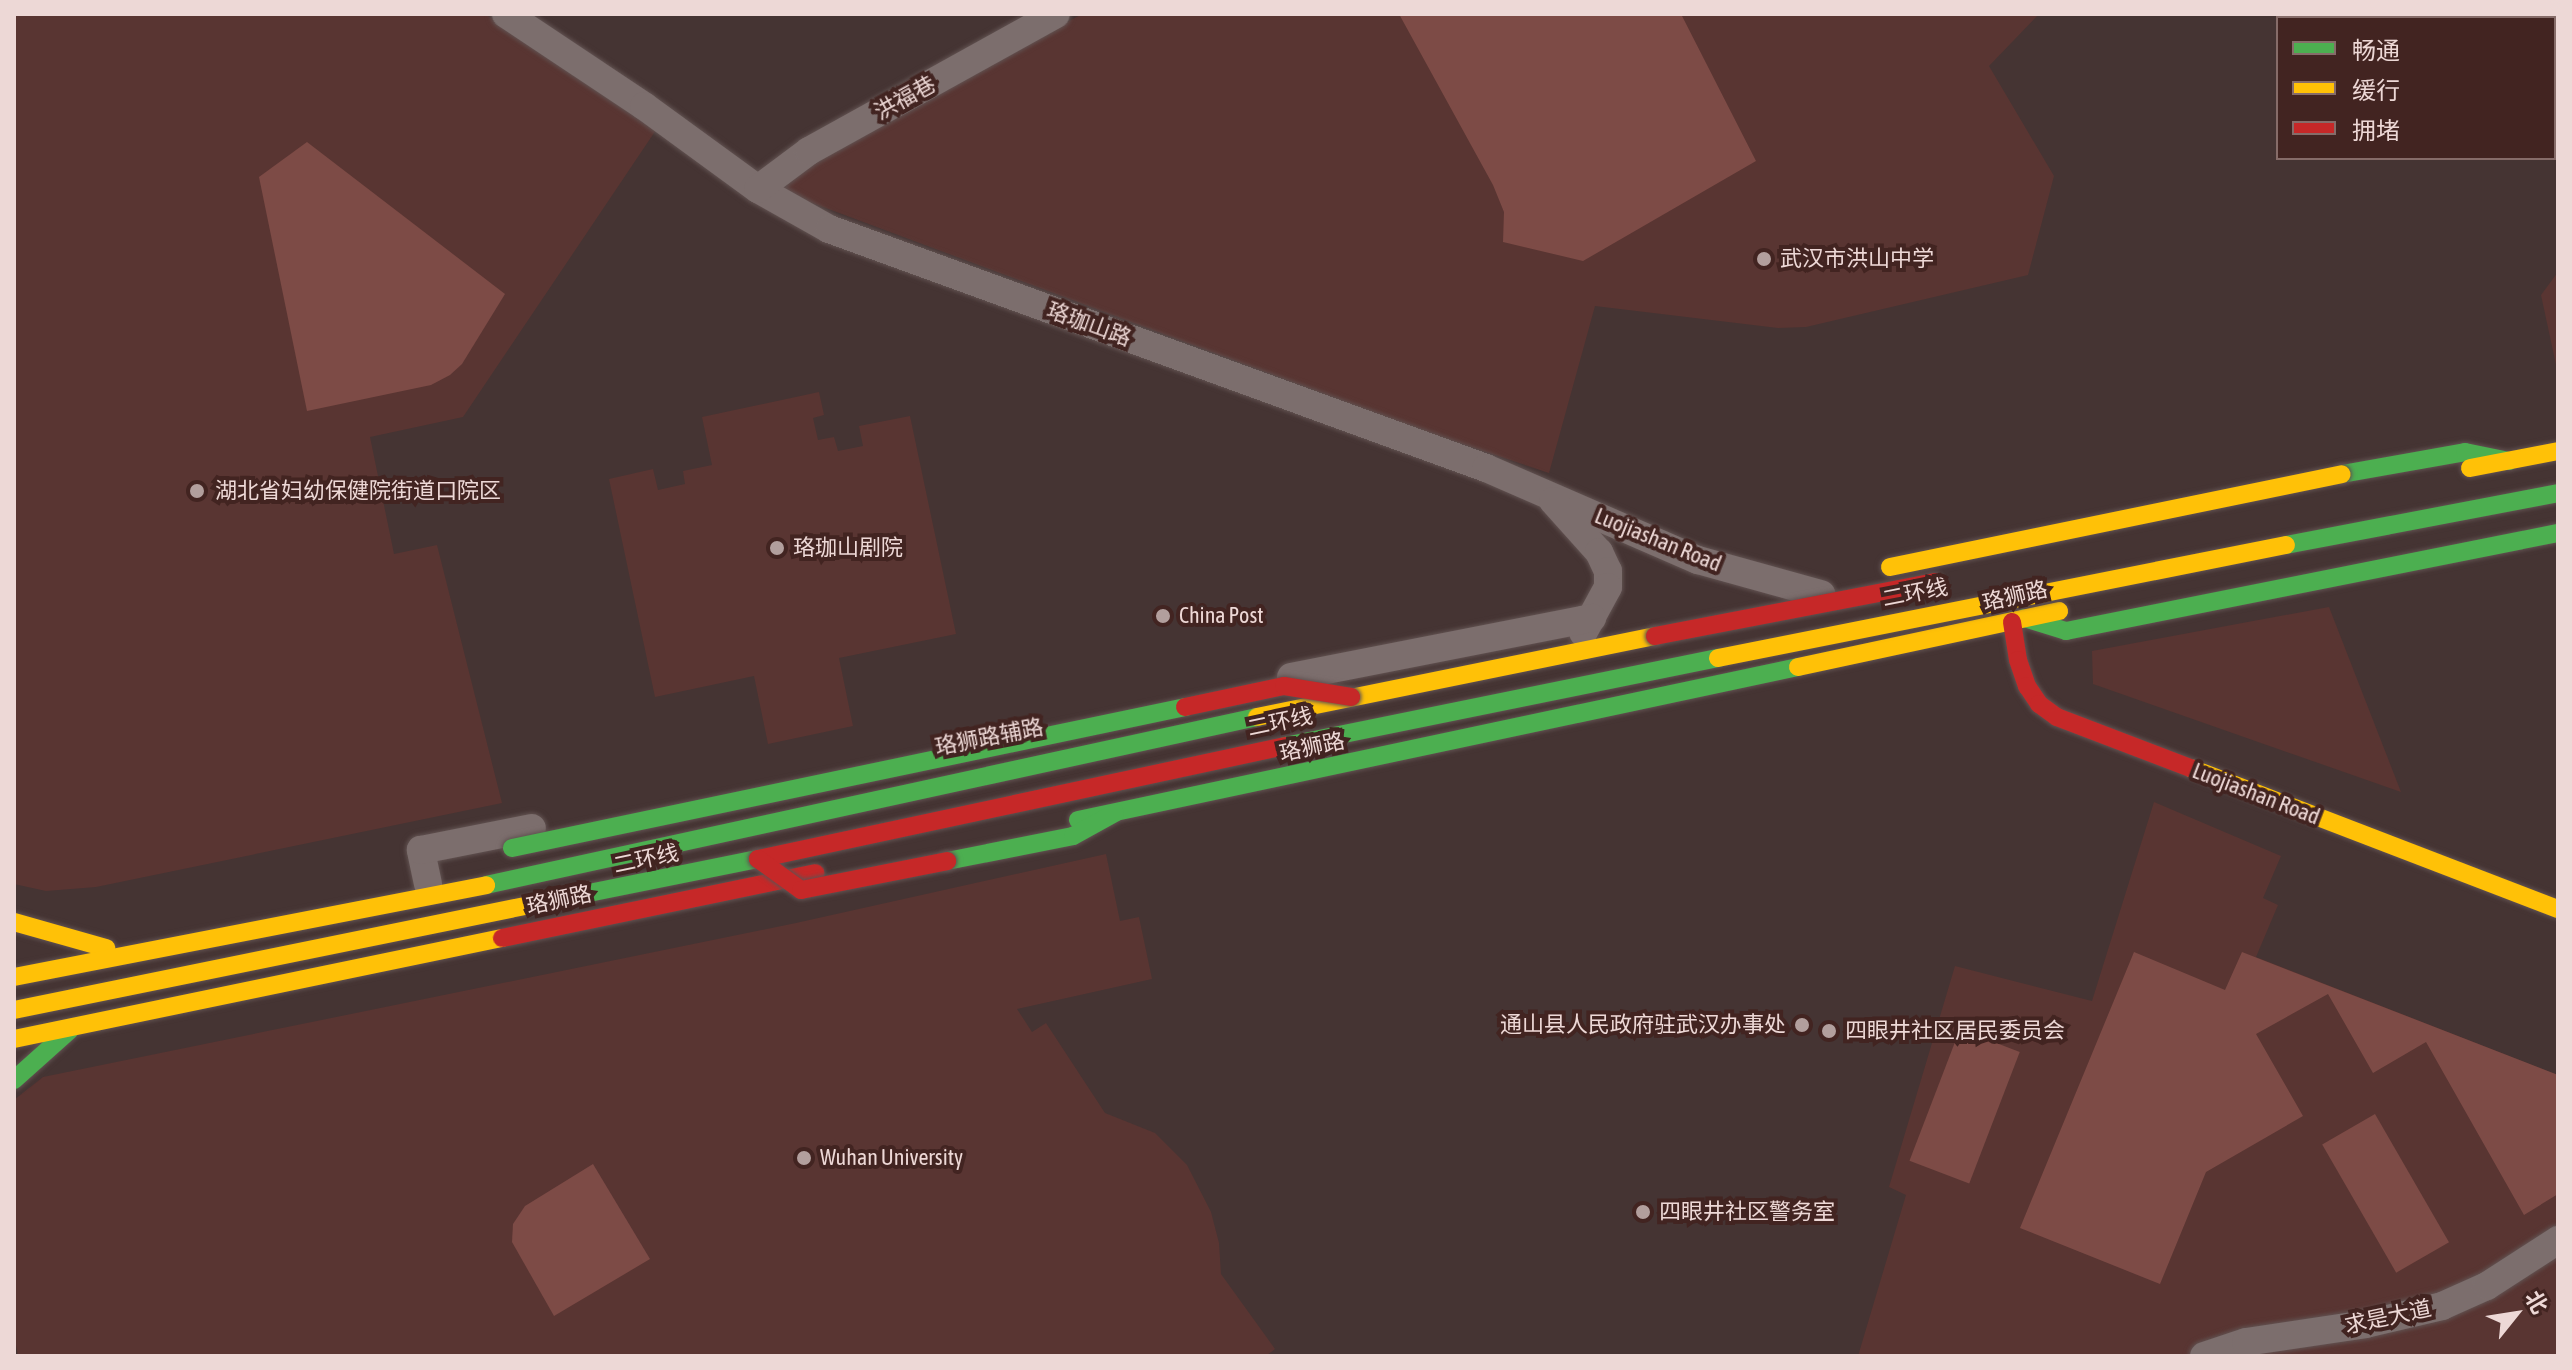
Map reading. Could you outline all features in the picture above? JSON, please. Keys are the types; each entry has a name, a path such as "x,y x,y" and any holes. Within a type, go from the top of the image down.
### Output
{"main road":[{"name":"珞狮路","path":"1586,629 2558,451"},
{"path":"1876,570 2342,474 2465,452 2509,461"},
{"path":"2458,482 2558,464"},
{"name":"二环线","path":"14,1010 758,859 1288,745 2016,597 2558,493"},
{"path":"2233,578 2558,516"},
{"path":"2018,620 2066,631 2558,533"},
{"name":"二环线","path":"14,977 452,892 1351,697 1949,580"},
{"path":"1751,596 1825,587"},
{"path":"1655,636 1720,602"},
{"name":"珞狮路","path":"14,1039 1115,813 2084,606"},
{"name":"Luojiashan Road","path":"2018,620 2018,660 2027,686 2039,704 2057,717 2558,909"},
{"path":"491,854 1284,686 1351,697"},
{"path":"758,859 801,890 1073,836 1115,813"},
{"path":"14,965 441,878"},
{"path":"14,922 106,948"},
{"path":"14,1080 75,1026"}],"street":[{"name":"珞珈山路","path":"506,14 758,189 829,229 1544,492 1599,552 1607,566 1608,587 1586,629"},
{"name":"洪福巷","path":"758,189 809,151 1056,14"},
{"name":"Luojiashan Road","path":"1544,492 1698,560 1825,587"},
{"name":"珞狮路辅路","path":"441,878 421,850 1586,629"},
{"name":"求是大道","path":"2204,1356 2231,1346 2299,1345 2366,1324 2442,1306 2487,1286 2558,1240"}],"shaded area":[{"name":"湖北省妇幼保健院街道口院区","path":"14,14 485,14 656,130 463,417 370,437 394,554 437,545 502,803 96,887 46,891 14,884"},
{"path":"1082,14 2039,14 1989,66 2054,176 2028,275 1806,327 1778,328 1595,306 1549,473 1423,431 783,192 793,176 804,168"},
{"path":"1399,14 1681,14 1756,161 1583,261 1503,242 1504,212 1493,185"},
{"path":"307,142 505,294 462,364 450,375 431,385 307,411 259,177"},
{"path":"2558,272 2558,374 2541,295"},
{"name":"珞珈山剧院","path":"819,392 824,415 813,418 818,440 834,437 838,451 863,446 859,426 910,416 956,634 839,658 853,726 768,744 754,676 655,697 609,479 653,469 658,490 685,484 683,471 712,465 702,417"},
{"path":"2329,607 2401,792 2093,684 2092,651"},
{"path":"2154,802 2281,856 2263,898 2278,905 2256,957 2558,1075 2558,1356 1858,1356 1906,1195 1889,1187 1955,966 2092,1001"},
{"path":"1106,854 1120,921 1139,917 1152,979 1017,1009 1032,1032 1046,1023 1105,1113 1155,1133 1187,1165 1211,1212 1219,1243 1221,1274 1275,1349 1266,1356 18,1356 14,1334 14,1100 43,1077 796,923"},
{"path":"2134,952 2225,990 2242,952 2558,1075 2558,1194 2524,1215 2426,1042 2373,1073 2328,994 2256,1034 2303,1116 2206,1172 2160,1284 2020,1228"},
{"path":"1960,1029 2020,1052 1969,1184 1909,1161"},
{"path":"2375,1114 2449,1242 2396,1273 2322,1144"},
{"path":"593,1164 650,1259 554,1316 512,1242 513,1224 525,1206"}],"traffic: fast":[{"path":"2342,474 2465,452 2509,461"},
{"path":"2286,545 2558,493"},
{"path":"2024,618 2066,631 2558,533"},
{"path":"1285,746 1718,658"},
{"path":"1078,820 1798,667"},
{"path":"512,848 1185,707"},
{"path":"486,885 1257,717"},
{"path":"947,861 1073,836 1115,813"},
{"path":"564,898 758,859"},
{"path":"14,1080 70,1030"}],"traffic: slow":[{"path":"2470,468 2558,451"},
{"path":"1890,567 2342,474"},
{"path":"1718,658 2286,545"},
{"path":"1798,667 2059,611"},
{"path":"1257,717 1655,636"},
{"path":"2193,769 2558,909"},
{"path":"14,977 486,885"},
{"path":"14,1010 564,898"},
{"path":"14,922 106,948"},
{"path":"14,1039 502,938"}],"traffic: jam":[{"path":"1655,636 1935,582"},
{"path":"2012,622 2018,660 2027,686 2039,704 2057,717 2193,769"},
{"path":"1185,707 1284,686 1351,697"},
{"path":"758,859 1285,746"},
{"path":"758,859 801,890 947,861"},
{"path":"502,938 815,873"}],"place":[{"name":"武汉市洪山中学","path":"1764,259"},
{"name":"湖北省妇幼保健院街道口院区","path":"197,491"},
{"name":"珞珈山剧院","path":"777,548"},
{"name":"China Post","path":"1163,616"},
{"name":"通山县人民政府驻武汉办事处","path":"1802,1025"},
{"name":"四眼井社区居民委员会","path":"1829,1031"},
{"name":"Wuhan University","path":"804,1158"},
{"name":"四眼井社区警务室","path":"1643,1212"}]}
